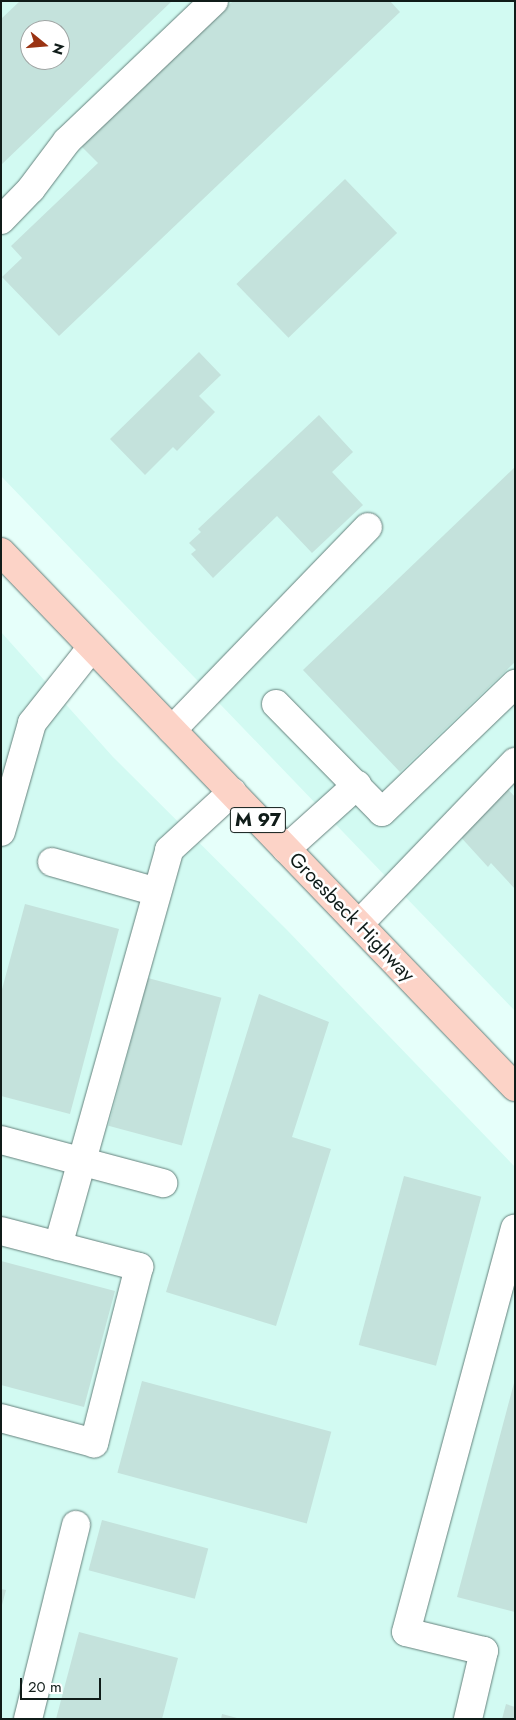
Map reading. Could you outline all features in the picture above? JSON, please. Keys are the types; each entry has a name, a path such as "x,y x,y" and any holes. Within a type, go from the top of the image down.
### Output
{"main road":[{"name":"Groesbeck Highway","path":"1,552 515,1087"}],"lane":[{"path":"1,220 32,189 67,141 214,1"},
{"path":"172,730 368,527"},
{"path":"1,832 32,723 92,647"},
{"path":"276,704 382,812 515,684"},
{"path":"359,924 515,762"},
{"path":"286,849 356,784"},
{"path":"58,1246 168,850 232,792"},
{"path":"52,862 157,892"},
{"path":"1,1140 163,1183"},
{"path":"468,1719 484,1651 406,1632 515,1228"},
{"path":"1,1231 139,1267 94,1443 1,1418"},
{"path":"28,1719 76,1525"}],"shaded area":[{"path":"1,1 515,1 515,1011 1,476"},
{"path":"1,632 113,757 287,930 515,1167 515,1719 1,1719"}],"building":[{"path":"20,1 172,1 1,165 1,19"},
{"path":"233,1 390,1 400,12 59,336 2,277 22,258 11,246 98,163 81,146"},
{"path":"345,179 397,233 288,338 236,284"},
{"path":"199,352 221,375 199,396 215,412 177,451 173,447 145,475 110,439"},
{"path":"319,415 353,452 332,472 363,505 312,553 277,516 213,578 191,554 196,550 189,543 201,532 198,529"},
{"path":"515,467 515,662 400,772 303,670"},
{"path":"507,788 515,797 515,889 491,863 488,867 457,833"},
{"path":"25,904 119,929 70,1114 1,1096 1,993"},
{"path":"148,978 221,998 182,1145 108,1126"},
{"path":"259,994 329,1022 292,1137 331,1149 276,1326 166,1292"},
{"path":"404,1176 481,1197 436,1366 359,1345"},
{"path":"1,1261 115,1291 84,1407 1,1385"},
{"path":"142,1381 331,1432 307,1523 117,1473"},
{"path":"515,1383 515,1612 457,1597"},
{"path":"102,1520 208,1548 195,1599 89,1570"},
{"path":"1,1589 6,1590 2,1605 1,1605"},
{"path":"79,1632 178,1658 162,1719 56,1719"},
{"path":"506,1704 515,1707 515,1719 502,1719"},
{"path":"222,1714 237,1718 237,1719 221,1719"}]}
